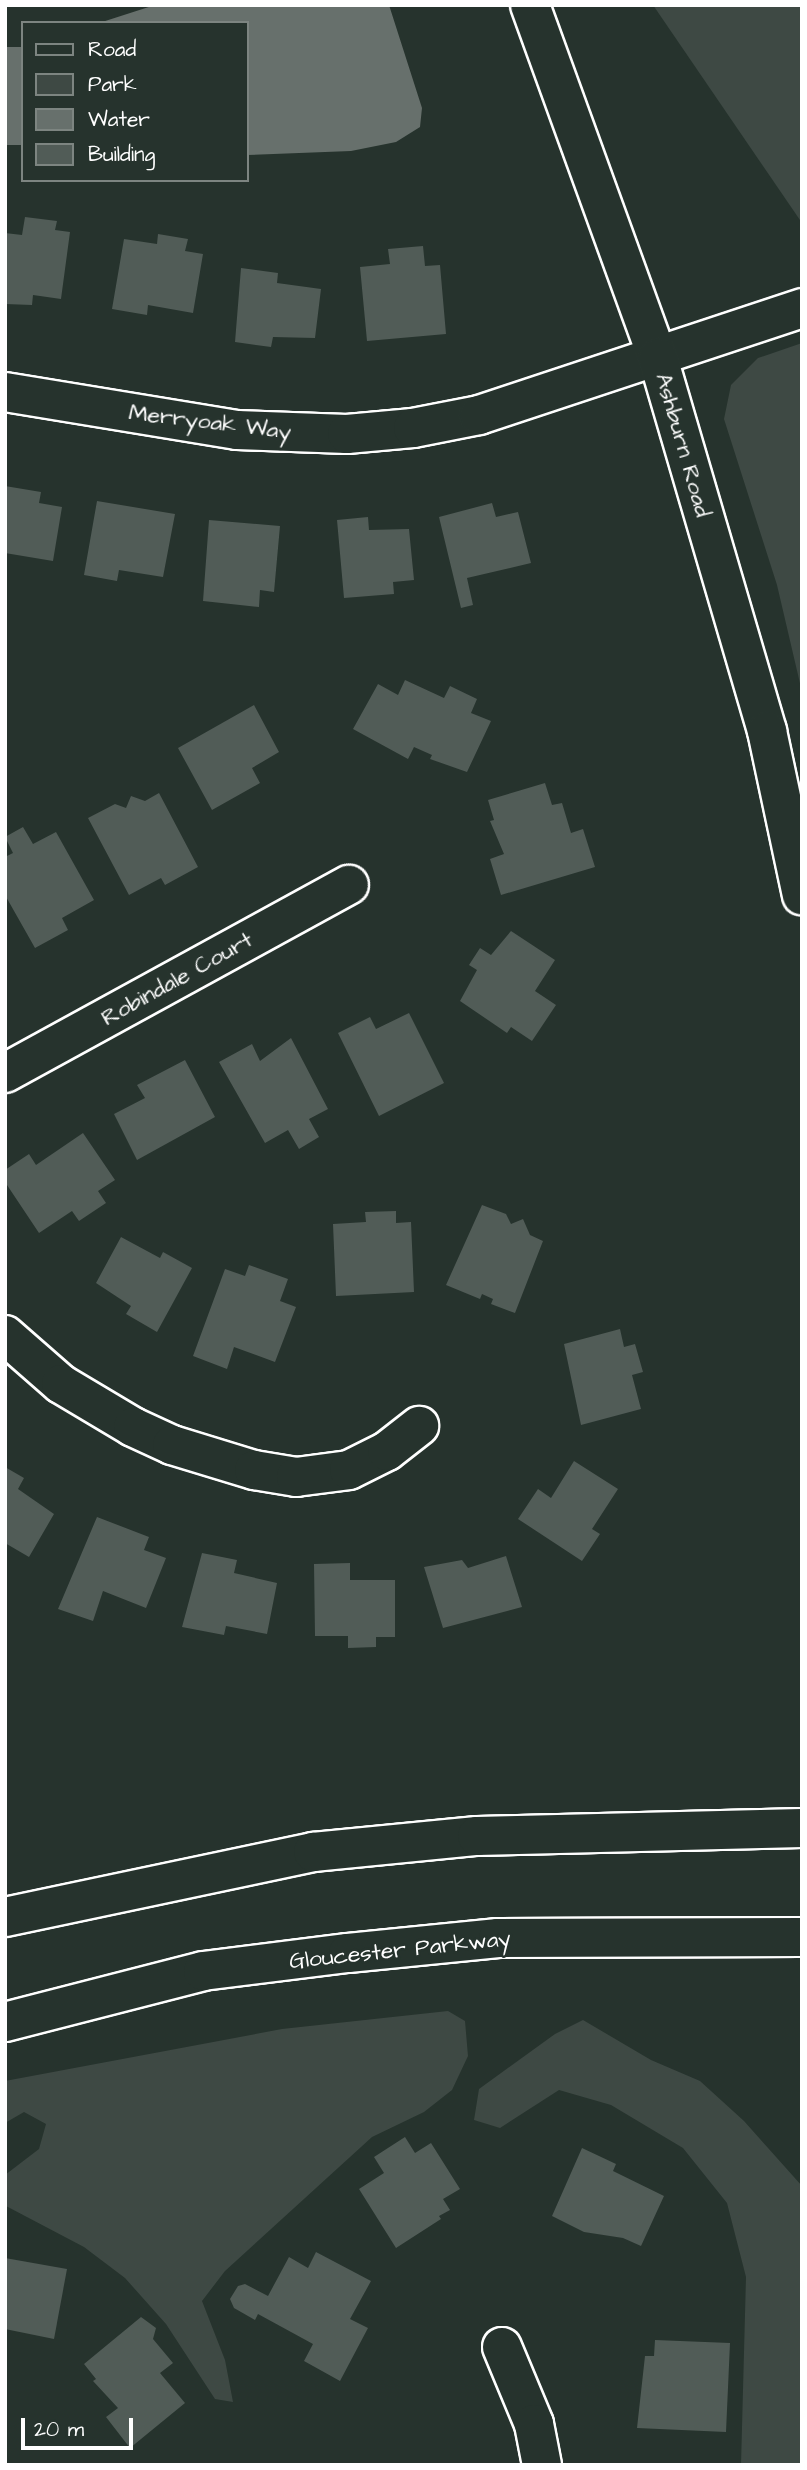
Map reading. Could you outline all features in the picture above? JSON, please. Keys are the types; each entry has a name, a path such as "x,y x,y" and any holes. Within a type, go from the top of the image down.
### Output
{"street":[{"name":"Ashburn Road","path":"530,5 658,358 767,731 802,895"},
{"name":"Merryoak Way","path":"5,392 237,430 347,434 479,415 658,358 802,308"},
{"name":"Robindale Court","path":"5,1073 349,885"},
{"path":"5,1335 61,1384 133,1427 192,1452 254,1470 296,1477 349,1469 387,1451 419,1426"},
{"path":"5,1917 313,1852 477,1836 802,1828"},
{"name":"Gloucester Parkway","path":"5,2022 204,1971 348,1952 498,1938 802,1937"},
{"path":"502,2347 534,2424 542,2465"}],"green space":[{"path":"653,5 802,5 802,223"},
{"path":"802,343 802,692 777,585 724,419 731,385 758,358"},
{"path":"448,2011 465,2021 468,2056 452,2090 424,2112 372,2137 225,2271 202,2301 225,2360 233,2402 215,2399 166,2324 125,2278 84,2247 6,2206 5,2175 39,2149 46,2124 24,2112 5,2123 5,2081 282,2029"},
{"path":"583,2020 651,2060 700,2081 744,2121 802,2186 802,2465 741,2465 746,2277 727,2203 683,2148 611,2105 559,2090 500,2128 474,2120 479,2089 555,2034"}],"water":[{"path":"155,5 389,5 422,108 420,127 396,142 351,151 248,155 248,21 105,21"},
{"path":"5,47 21,47 21,145 5,145"}],"building":[{"path":"25,217 57,221 55,230 70,232 61,299 33,295 32,305 5,304 5,233 22,235"},
{"path":"158,234 188,239 185,251 203,254 193,313 148,305 147,315 112,309 124,239 157,244"},
{"path":"423,246 425,266 440,265 446,334 367,341 360,267 390,264 388,249"},
{"path":"241,268 278,273 277,283 321,289 315,338 273,337 271,347 235,342"},
{"path":"5,486 41,492 39,503 62,507 53,561 5,553"},
{"path":"97,501 175,514 163,577 119,570 117,581 84,575"},
{"path":"492,503 496,517 518,512 531,563 467,578 473,605 461,608 439,517"},
{"path":"368,517 369,530 409,529 414,580 393,582 394,594 344,598 337,520"},
{"path":"209,520 280,526 274,592 260,590 259,607 203,601"},
{"path":"405,680 444,698 450,686 477,699 471,713 491,721 467,772 430,759 432,755 414,747 408,759 353,729 378,684 398,695"},
{"path":"254,705 279,752 252,768 260,783 212,810 178,748"},
{"path":"545,783 552,805 562,803 571,833 583,829 595,867 501,895 490,859 504,854 490,821 494,820 488,800"},
{"path":"159,793 198,867 165,885 161,878 129,895 88,818 115,804 126,808 131,796 145,801"},
{"path":"23,827 33,844 56,832 94,900 62,918 68,930 35,948 5,895 5,857 13,853 5,837"},
{"path":"511,931 555,960 535,991 556,1005 532,1041 511,1027 507,1033 460,1001 477,970 469,965 480,948 491,955"},
{"path":"409,1013 444,1083 379,1116 338,1033 370,1017 376,1029"},
{"path":"291,1038 328,1109 309,1119 319,1137 299,1149 288,1130 265,1143 219,1062 252,1044 260,1061"},
{"path":"185,1060 215,1117 137,1160 114,1114 145,1098 137,1085"},
{"path":"83,1133 115,1180 98,1191 106,1203 79,1221 72,1211 39,1233 5,1182 5,1170 29,1154 36,1165"},
{"path":"482,1205 506,1214 511,1224 523,1219 530,1235 543,1241 515,1313 491,1304 493,1299 482,1294 480,1299 446,1285"},
{"path":"396,1211 396,1223 411,1222 414,1292 336,1296 333,1224 366,1222 365,1212"},
{"path":"121,1237 160,1258 163,1252 192,1268 157,1332 126,1314 131,1306 96,1283"},
{"path":"249,1265 288,1279 280,1301 296,1307 275,1362 234,1347 227,1369 193,1356 225,1269 245,1276"},
{"path":"620,1329 624,1347 635,1344 643,1372 632,1375 641,1409 581,1425 564,1344"},
{"path":"574,1461 618,1489 592,1529 600,1534 582,1561 518,1519 538,1489 551,1498"},
{"path":"5,1467 24,1478 18,1489 54,1514 29,1557 5,1543"},
{"path":"97,1517 149,1537 144,1550 166,1558 146,1608 103,1591 93,1621 58,1609"},
{"path":"202,1553 237,1560 234,1573 277,1583 267,1634 226,1626 224,1635 182,1627"},
{"path":"506,1556 522,1607 443,1628 424,1567 462,1560 468,1568"},
{"path":"350,1563 350,1580 395,1580 395,1637 376,1637 376,1647 348,1648 348,1636 315,1636 314,1564"},
{"path":"405,2137 415,2153 431,2143 460,2189 443,2199 450,2210 439,2216 441,2219 396,2248 359,2189 384,2173 374,2157"},
{"path":"582,2148 616,2164 613,2171 664,2196 641,2246 623,2238 584,2232 552,2216"},
{"path":"316,2252 371,2281 350,2319 368,2328 340,2381 304,2361 313,2344 258,2314 255,2320 234,2308 230,2299 238,2286 245,2284 268,2296 289,2257 308,2268"},
{"path":"5,2258 67,2269 54,2339 5,2329"},
{"path":"141,2317 156,2328 153,2339 173,2363 160,2373 185,2403 130,2448 106,2417 118,2408 93,2381 96,2379 84,2364"},
{"path":"655,2340 730,2343 726,2432 637,2428 645,2356 654,2356"}]}
